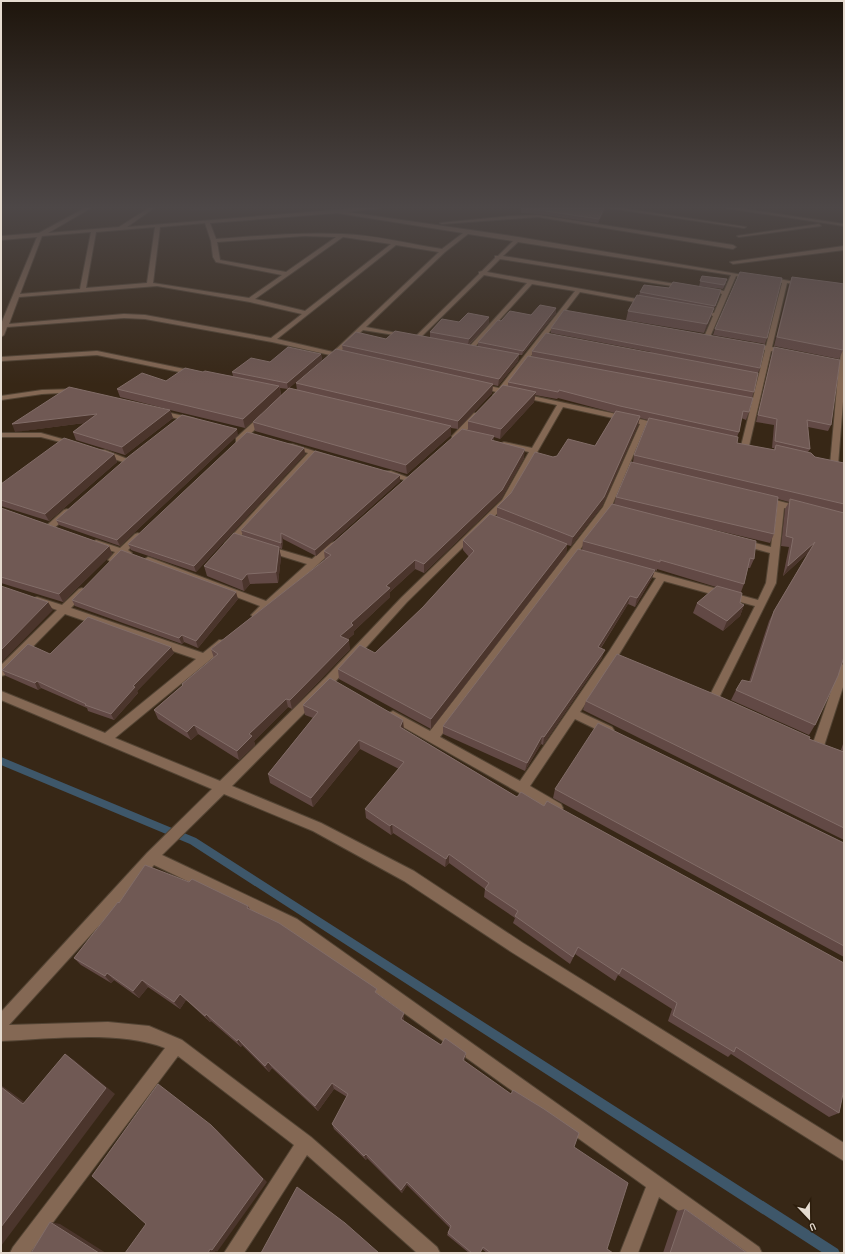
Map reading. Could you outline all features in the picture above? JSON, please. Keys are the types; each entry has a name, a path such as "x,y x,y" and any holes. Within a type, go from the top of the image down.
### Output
{"street":[{"path":"1,335 3,326 28,267"},
{"path":"84,289 88,267"},
{"path":"150,284 152,267"},
{"path":"246,267 288,274"},
{"path":"250,300 298,267"},
{"path":"272,340 365,267"},
{"path":"323,364 426,267"},
{"path":"416,338 487,267"},
{"path":"557,267 694,288"},
{"path":"694,267 756,277"},
{"path":"723,271 728,267"},
{"path":"481,273 655,304"},
{"path":"707,338 734,274"},
{"path":"763,278 806,284"},
{"path":"462,347 474,349 531,282"},
{"path":"744,446 785,282"},
{"path":"16,296 150,284 250,300 306,313"},
{"path":"701,289 725,293"},
{"path":"448,444 500,391 522,359 544,335 579,290"},
{"path":"693,311 716,315"},
{"path":"562,312 570,313"},
{"path":"3,326 135,316 272,340 350,357"},
{"path":"361,328 424,340"},
{"path":"544,335 552,337"},
{"path":"699,336 714,339"},
{"path":"745,344 798,355"},
{"path":"844,349 831,465 844,467"},
{"path":"1,359 97,353 205,375"},
{"path":"522,359 533,361"},
{"path":"820,359 843,364"},
{"path":"754,375 761,377"},
{"path":"470,384 667,428"},
{"path":"1,398 60,391 83,392"},
{"path":"747,402 755,403"},
{"path":"1,1023 154,855 330,680 404,600 492,519 535,451 561,404"},
{"path":"235,444 273,408"},
{"path":"151,410 178,420 203,423"},
{"path":"432,738 573,552 611,509 644,422"},
{"path":"1,435 28,434 63,440 126,460"},
{"path":"51,449 63,440"},
{"path":"497,442 535,451"},
{"path":"283,444 335,458"},
{"path":"737,444 752,448"},
{"path":"224,549 238,539 313,452"},
{"path":"379,470 411,476 396,489"},
{"path":"758,499 809,511"},
{"path":"713,699 771,583 780,504"},
{"path":"49,528 73,507"},
{"path":"106,567 145,530"},
{"path":"251,619 343,537"},
{"path":"85,540 200,575 268,605"},
{"path":"736,542 775,551"},
{"path":"256,545 314,563"},
{"path":"632,568 760,604"},
{"path":"521,789 572,713 618,655 662,577"},
{"path":"1,672 90,583"},
{"path":"29,597 205,658"},
{"path":"107,738 228,638"},
{"path":"831,752 814,745 844,668"},
{"path":"330,680 343,688"},
{"path":"1,695 222,786 317,827 409,876 518,948 844,1153"},
{"path":"384,711 569,815"},
{"path":"572,713 615,734"},
{"path":"154,855 292,924 753,1253"},
{"path":"1,1033 108,1030 149,1034 177,1045 305,1143 431,1253"},
{"path":"19,1253 177,1045"},
{"path":"233,1253 305,1143"},
{"path":"629,1253 656,1183"}],"building":[{"path":"740,272 782,278 767,338 715,329"},
{"path":"702,276 727,279 724,285 700,281"},
{"path":"792,277 844,284 843,350 777,337"},
{"path":"673,282 721,290 715,306 640,292 644,285 669,288"},
{"path":"637,295 714,308 707,324 628,311"},
{"path":"540,305 556,308 523,351 478,342 498,320 501,321 510,311 531,315"},
{"path":"564,310 765,345 760,368 551,328"},
{"path":"468,313 489,317 469,339 430,332 442,319 459,322"},
{"path":"395,331 519,354 499,379 342,345 356,332 386,339"},
{"path":"546,333 758,373 754,392 532,351"},
{"path":"288,347 321,354 287,383 232,372 251,358 270,362"},
{"path":"774,347 840,360 831,425 807,420 810,449 775,441 777,419 758,415"},
{"path":"336,349 493,384 458,421 296,383"},
{"path":"528,356 753,398 749,412 743,411 739,432 620,406 559,390 558,392 508,382"},
{"path":"185,368 279,386 243,419 117,389 142,373 166,381"},
{"path":"503,385 536,392 501,429 468,421"},
{"path":"69,387 170,410 122,447 73,432 97,414 12,424"},
{"path":"289,388 451,426 406,465 253,422"},
{"path":"616,411 640,416 604,497 573,537 497,507 511,493 535,452 553,457 557,456 568,439 595,446"},
{"path":"182,415 237,429 117,540 56,520 128,457"},
{"path":"649,418 738,437 737,443 775,450 776,445 811,453 815,457 844,463 844,504 634,455"},
{"path":"462,429 494,436 491,440 525,449 502,490 424,564 415,560 386,586 390,588 351,623 353,625 340,636 349,640 290,700 286,699 249,734 252,736 237,751 194,725 187,732 154,710 218,654 211,649 331,555 324,551"},
{"path":"247,432 304,448 194,566 128,544"},
{"path":"64,438 114,454 45,514 1,500 1,484"},
{"path":"315,451 400,475 315,550 281,533 281,543 241,530"},
{"path":"631,462 778,497 774,534 616,497"},
{"path":"790,499 844,513 844,657 838,676 815,725 736,690 742,680 751,682 774,611 815,542 788,566 793,538 786,536"},
{"path":"612,504 756,541 754,559 750,558 744,584 660,560 660,562 583,541"},
{"path":"1,508 109,546 59,594 1,577"},
{"path":"490,514 567,544 431,719 338,669 360,645 375,653 423,607 474,551 463,540"},
{"path":"234,533 279,547 276,572 247,574 242,580 204,566"},
{"path":"578,549 655,570 637,598 630,596 598,647 605,650 544,737 542,736 527,763 443,726"},
{"path":"121,550 236,592 196,641 182,635 179,638 72,600"},
{"path":"1,586 48,602 1,650"},
{"path":"717,586 742,593 740,603 744,605 727,621 697,603"},
{"path":"88,617 171,647 133,686 135,687 111,714 85,705 86,704 37,681 35,683 2,670 28,644 50,654"},
{"path":"617,654 721,697 810,737 809,739 844,752 844,828 586,701"},
{"path":"330,678 403,720 400,727 517,797 521,792 544,806 547,801 844,963 844,1089 839,1113 736,1047 734,1052 673,1015 677,1003 622,968 619,974 578,947 573,957 515,916 518,911 485,889 489,883 449,854 446,859 392,824 390,826 365,809 404,762 359,740 311,798 268,774 318,712 303,705"},
{"path":"598,723 844,843 844,946 555,789"},
{"path":"145,865 189,882 192,879 279,923 377,989 375,992 404,1013 401,1019 441,1045 445,1038 466,1053 463,1060 511,1094 513,1090 579,1133 574,1147 628,1183 607,1249 613,1253 491,1253 483,1247 480,1253 472,1253 448,1233 451,1226 407,1182 401,1190 366,1154 364,1156 332,1124 348,1094 332,1083 315,1106 268,1062 265,1066 238,1039 237,1041 180,994 174,1002 142,980 133,991 107,973 105,976 74,958 118,902 119,903"},
{"path":"65,1054 106,1088 1,1227 1,1087 23,1104"},
{"path":"158,1084 211,1125 263,1179 212,1250 210,1249 208,1253 125,1253 146,1224 92,1176"},
{"path":"297,1187 345,1223 379,1253 261,1253"},
{"path":"685,1209 747,1253 670,1253"},
{"path":"50,1222 99,1253 31,1253"}],"waterway":[{"path":"1,761 193,841 834,1253"}]}
